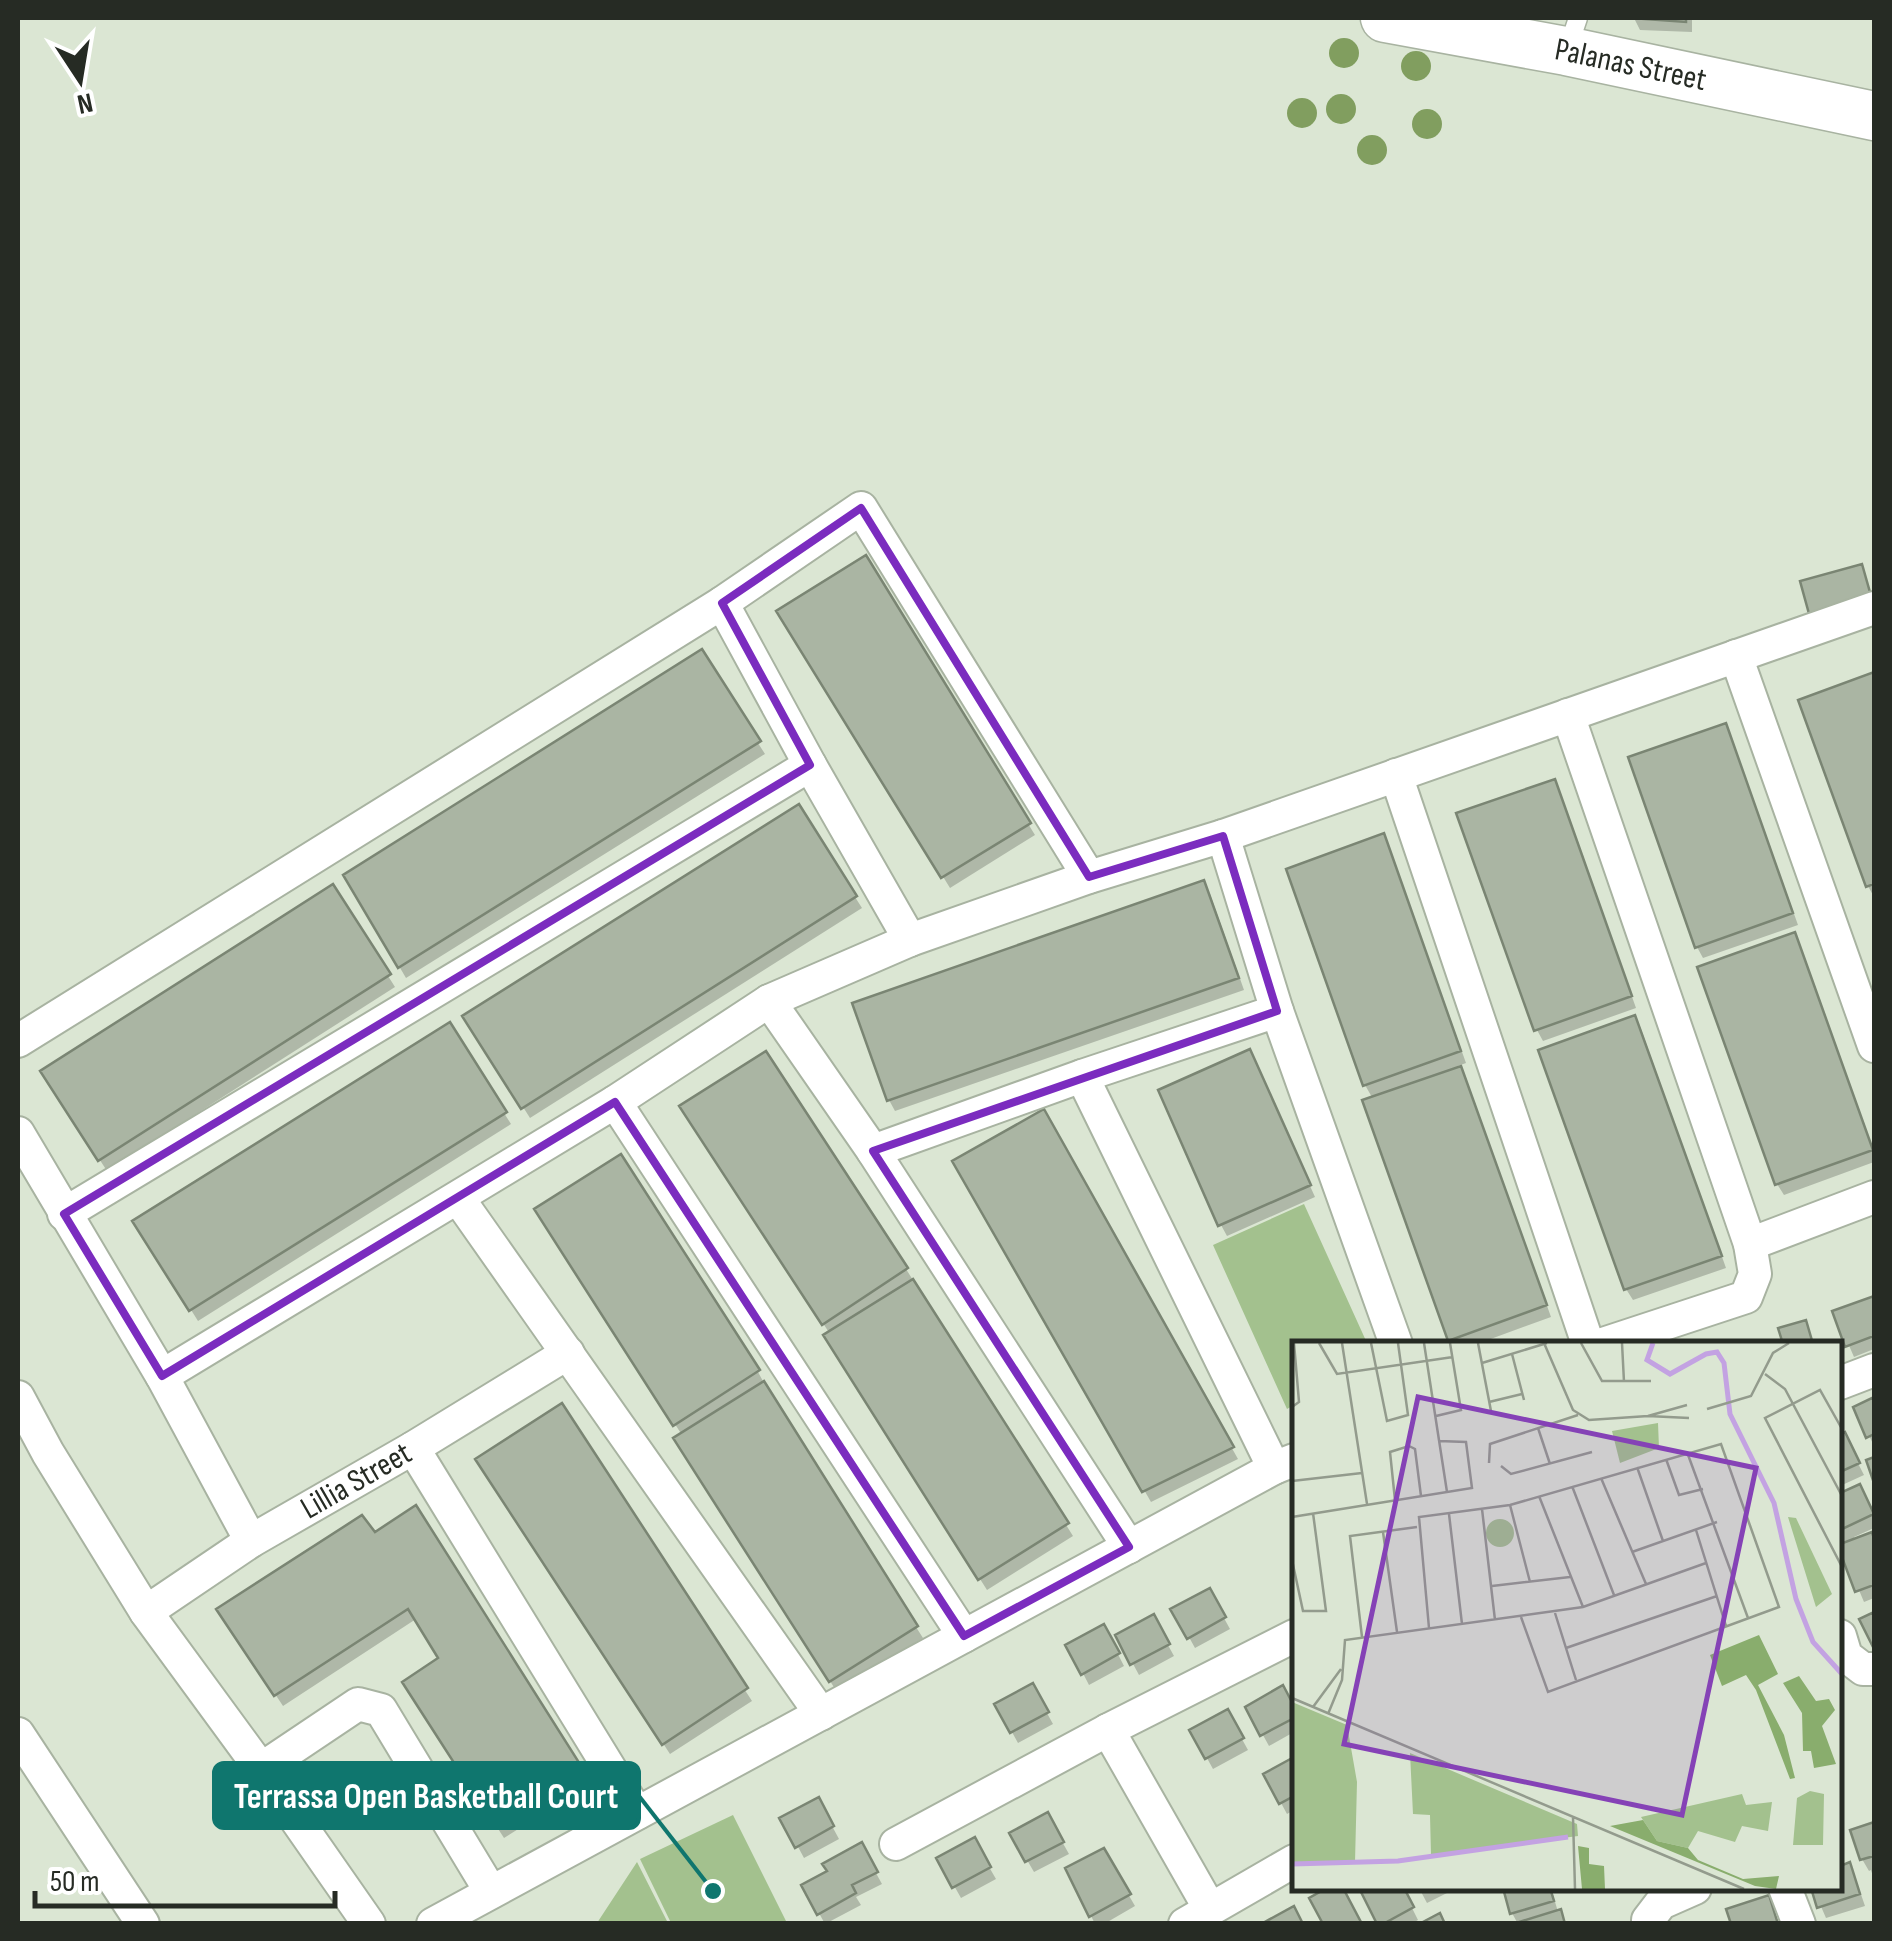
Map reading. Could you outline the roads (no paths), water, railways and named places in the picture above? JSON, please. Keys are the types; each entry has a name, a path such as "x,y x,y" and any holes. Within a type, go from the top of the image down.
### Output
{"main road":[{"name":"Palanas Street","path":"1385,18 1572,34 1874,116"}],"street":[{"path":"18,1041 722,603 861,508 1089,877"},
{"path":"722,603 910,940"},
{"path":"162,1376 614,1102 769,1001 910,940 1089,877 1223,836 1874,608"},
{"path":"1736,656 1874,1046"},
{"path":"1568,714 1750,1244 1756,1274 1746,1297 1613,1341"},
{"path":"64,1214 810,766"},
{"path":"1396,775 1587,1341"},
{"path":"1223,836 1277,1010 1395,1341"},
{"path":"769,1001 872,1151 1129,1546"},
{"path":"872,1151 1277,1010"},
{"path":"433,1924 1284,1464 1082,1076"},
{"path":"614,1102 964,1636"},
{"path":"18,1132 162,1376 251,1541"},
{"path":"1750,1244 1874,1196"},
{"path":"458,1198 821,1714"},
{"name":"Lillia Street","path":"146,1612 251,1541 413,1448 568,1352"},
{"path":"1842,1382 1874,1370"},
{"path":"18,1397 146,1612 370,1924"},
{"path":"413,1448 637,1813"},
{"path":"896,1844 1292,1637"},
{"path":"1842,1643 1846,1656 1862,1669 1874,1669"},
{"path":"260,1769 358,1704 382,1710 491,1892"},
{"path":"1108,1730 1197,1916 1292,1861"},
{"path":"18,1734 143,1924"},
{"path":"1648,1924 1661,1903 1688,1891"},
{"path":"1786,1891 1799,1924"}],"place":[{"name":"Terrassa Open Basketball Court","path":"713,1891"}]}
